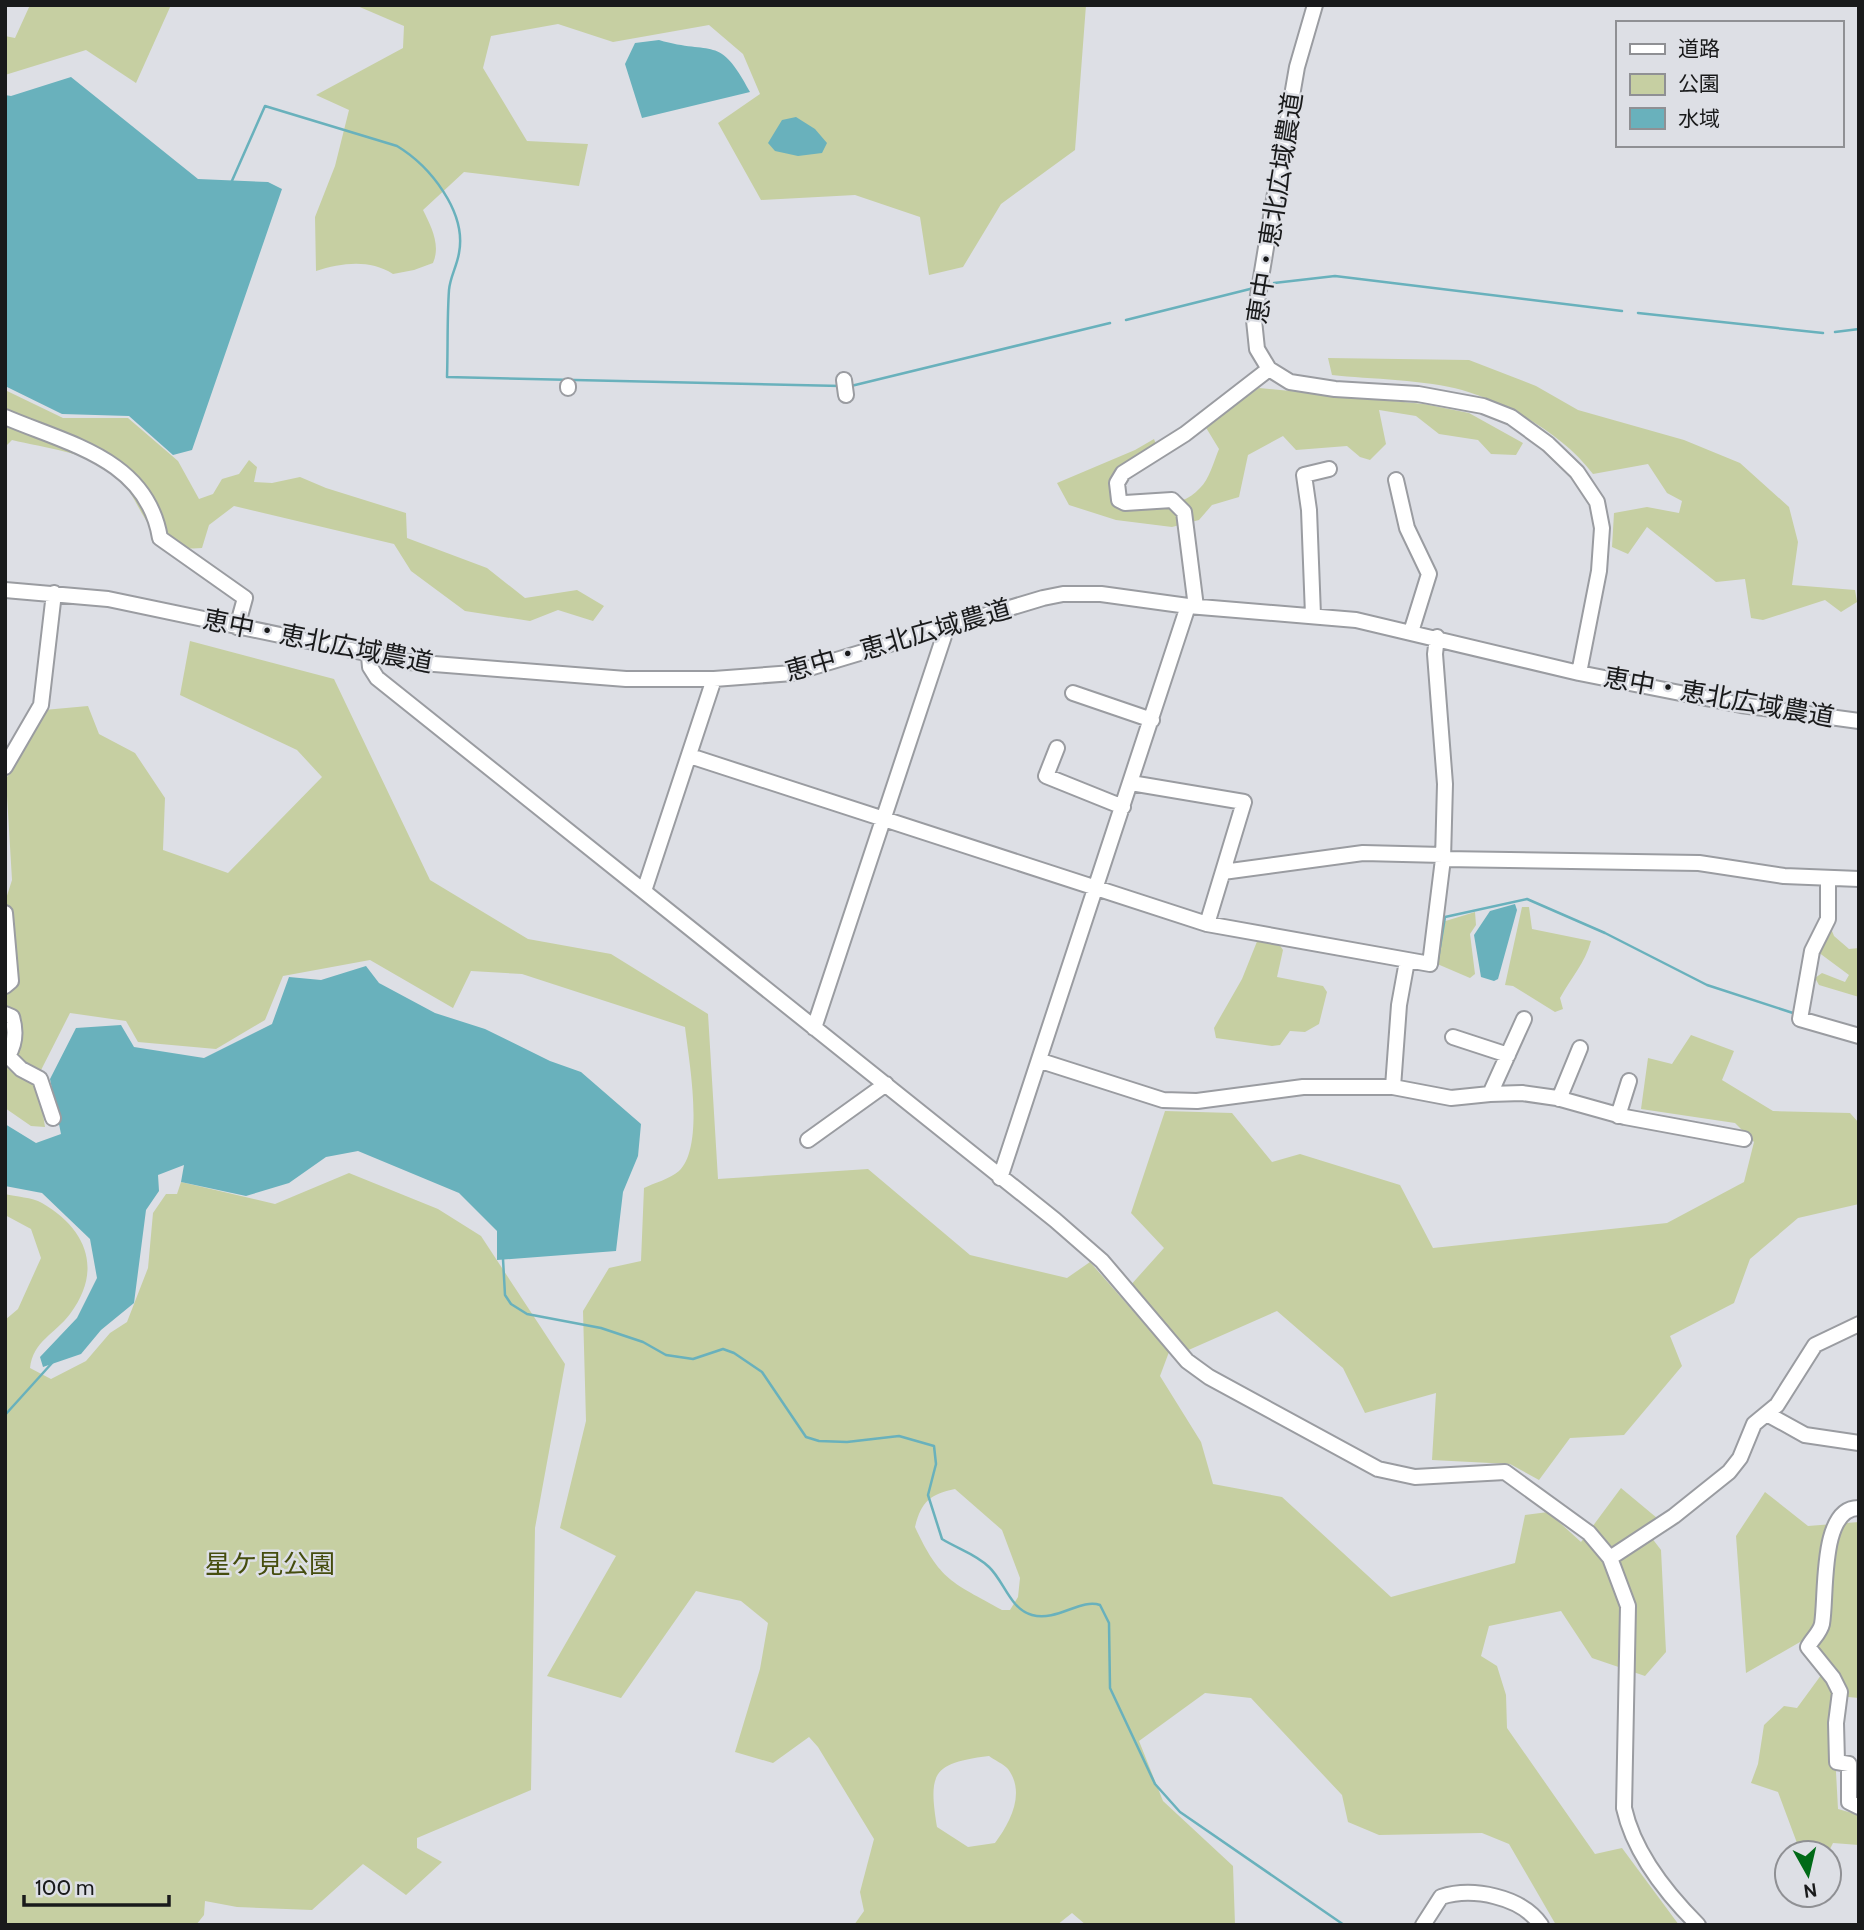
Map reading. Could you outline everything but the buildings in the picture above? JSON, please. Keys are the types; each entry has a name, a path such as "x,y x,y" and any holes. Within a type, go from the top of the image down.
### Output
{"street":[{"name":"恵中・恵北広域農道","path":"1315,5 1297,68 1254,320 1257,349 1269,369 1290,382 1306,386 1418,394 1483,405 1520,424 1548,444 1577,472 1597,502 1602,528 1599,571 1579,673"},
{"path":"1000,1178 1041,1061 1095,887 1192,607 1184,512 1172,500 1125,503 1116,494 1116,483 1130,468 1185,433 1269,369"},
{"path":"5,418 95,452 114,463 136,483 157,521 160,538 245,598 237,627"},
{"path":"1313,615 1309,510 1304,475 1329,469"},
{"path":"1396,481 1407,528 1429,573 1411,632"},
{"name":"恵中・恵北広域農道","path":"5,590 108,599 369,656 626,680 714,679 793,673 1063,594 1101,594 1192,607 1313,615 1437,637 1579,673 1741,705 1859,721"},
{"path":"5,767 41,705 54,593"},
{"path":"814,1028 947,627"},
{"path":"690,756 1208,924 1430,964 1443,857 1445,784 1435,654 1437,637"},
{"path":"369,656 370,667 377,678 886,1084 1102,1261 1187,1361 1209,1377 1378,1469 1415,1477 1505,1472 1540,1494 1590,1533 1610,1558 1628,1606 1624,1808 1628,1825 1634,1842 1678,1905 1698,1925"},
{"path":"644,891 714,679"},
{"path":"1073,693 1152,720"},
{"path":"1057,748 1046,776 1123,807"},
{"path":"1131,783 1244,802 1208,924"},
{"path":"1223,872 1363,853 1699,863 1784,876 1859,879"},
{"path":"1828,878 1828,919 1812,951 1800,1019 1859,1036"},
{"path":"5,913 11,981 5,986"},
{"path":"1393,1087 1399,1005 1407,961"},
{"path":"5,1014 12,1017 15,1025 14,1046 8,1056 21,1069 40,1079 53,1118"},
{"path":"1490,1094 1524,1019"},
{"path":"1453,1037 1508,1055"},
{"path":"1559,1099 1580,1048"},
{"path":"1041,1061 1163,1100 1197,1101 1303,1087 1393,1087 1451,1098 1522,1093 1559,1099 1618,1116 1744,1139"},
{"path":"1618,1116 1629,1081"},
{"path":"808,1140 886,1084"},
{"path":"1610,1558 1674,1516 1729,1472 1741,1458 1754,1424 1777,1405 1815,1345 1859,1324"},
{"path":"1768,1414 1805,1435 1859,1443"},
{"path":"1859,1508 1850,1508 1839,1517 1827,1556 1822,1622 1808,1647 1840,1692 1836,1723 1837,1762 1849,1764 1848,1798 1852,1805 1859,1807"},
{"path":"1423,1925 1441,1897 1466,1893 1511,1901 1527,1909 1541,1925"}],"green space":[{"path":"30,5 171,5 136,83 86,50 5,75 5,36 15,38"},
{"path":"355,5 1086,5 1075,150 1001,204 963,267 929,275 920,217 855,195 761,200 718,123 760,94 743,54 709,25 613,42 558,24 491,36 483,68 527,141 588,144 579,186 464,172 423,210 435,243 433,263 393,274 365,264 336,266 316,271 315,217 335,166 349,110 316,95 403,48 404,26"},
{"path":"1328,358 1469,360 1536,386 1578,410 1684,440 1740,463 1789,507 1798,542 1792,585 1855,590 1857,602 1841,612 1825,600 1763,620 1751,618 1745,579 1716,582 1647,527 1628,554 1612,547 1614,513 1647,507 1679,513 1682,501 1667,493 1648,464 1593,474 1581,459 1551,434 1498,403 1448,387 1332,375"},
{"path":"1259,388 1424,404 1469,413 1523,443 1516,455 1491,454 1478,440 1439,434 1416,416 1379,410 1386,444 1370,460 1360,457 1347,446 1296,450 1283,436 1248,455 1239,497 1212,505 1199,520 1172,527 1116,520 1069,505 1057,483 1135,450 1154,439 1157,447 1113,477 1113,496 1147,503 1170,504 1191,496 1209,475 1219,449 1205,426"},
{"path":"5,390 63,418 128,418 178,461 199,499 213,494 222,479 239,474 249,460 257,467 254,482 272,483 300,477 406,513 407,538 487,568 525,598 577,590 604,606 593,621 558,610 530,621 465,611 411,571 394,544 234,506 209,525 202,548 183,548 156,534 124,484 103,466 79,455 12,440 5,447"},
{"path":"190,641 334,679 430,880 528,939 611,954 708,1014 718,1179 868,1169 970,1255 1067,1278 1090,1262 1169,1352 1160,1376 1201,1442 1213,1484 1282,1497 1391,1597 1515,1563 1525,1515 1548,1512 1581,1542 1621,1488 1657,1518 1645,1529 1661,1550 1666,1652 1645,1676 1592,1658 1561,1611 1489,1626 1481,1656 1497,1666 1506,1695 1507,1728 1595,1854 1622,1848 1679,1925 1556,1925 1509,1844 1482,1833 1379,1835 1348,1822 1342,1795 1251,1698 1205,1693 1139,1741 1163,1801 1233,1866 1235,1925 1086,1925 1072,1913 1057,1925 854,1925 864,1911 860,1892 874,1839 818,1747 809,1737 773,1763 735,1752 760,1669 768,1623 741,1601 696,1591 621,1698 547,1676 616,1556 560,1528 586,1421 583,1311 609,1268 641,1261 644,1188 675,1174 687,1159 691,1143 693,1103 685,1027 522,974 471,971 453,1008 370,960 283,976 265,1020 216,1049 138,1042 126,1021 70,1013 37,1078 45,1127 31,1126 5,1108 5,902 12,880 6,779 44,710 88,706 99,734 135,753 165,798 163,850 228,873 322,777 297,750 180,695","holes":["955,1489 1002,1530 1020,1578 1018,1597 1010,1610 1002,1610 949,1578 932,1559 915,1527 920,1511 928,1500","989,1756 1006,1767 1013,1778 1016,1788 1014,1808 995,1843 968,1847 937,1827 933,1794 935,1782 946,1767 956,1762"]},
{"path":"1522,907 1529,907 1532,929 1591,941 1560,998 1563,1009 1555,1012 1513,986 1505,985"},
{"path":"1475,912 1476,925 1470,934 1475,974 1470,978 1435,963 1439,923"},
{"path":"1830,926 1834,936 1849,949 1859,948 1859,997 1819,985 1815,978 1822,973 1845,982 1849,975 1818,952"},
{"path":"1258,939 1279,944 1283,950 1277,977 1323,986 1327,992 1319,1024 1305,1032 1290,1031 1280,1045 1216,1038 1214,1028 1242,979"},
{"path":"1691,1035 1734,1051 1722,1080 1773,1111 1850,1113 1859,1123 1859,1204 1798,1218 1750,1259 1734,1303 1670,1336 1682,1366 1624,1435 1570,1438 1539,1480 1510,1464 1432,1460 1436,1393 1365,1413 1343,1368 1277,1311 1184,1352 1129,1287 1164,1248 1131,1213 1165,1111 1232,1113 1272,1162 1300,1154 1400,1185 1433,1248 1667,1223 1744,1182 1754,1142 1735,1123 1641,1109 1648,1058 1672,1064"},
{"name":"星ケ見公園","path":"349,1173 438,1209 481,1236 565,1364 535,1528 531,1790 417,1838 417,1848 442,1862 406,1895 363,1864 312,1910 237,1907 205,1901 204,1915 196,1925 5,1925 5,1320 18,1309 41,1258 31,1229 5,1215 5,1194 38,1201 57,1213 70,1225 85,1252 88,1266 80,1298 64,1321 40,1344 32,1359 30,1368 51,1379 86,1361 110,1333 127,1322 148,1268 153,1213 166,1194 177,1194 181,1182 275,1204"},
{"path":"1765,1492 1808,1526 1859,1522 1859,1698 1848,1697 1842,1704 1836,1772 1838,1809 1859,1815 1859,1845 1843,1844 1843,1839 1796,1839 1778,1792 1751,1783 1758,1764 1764,1725 1784,1706 1797,1708 1827,1667 1807,1638 1746,1673 1736,1536"}],"water":[{"path":"659,40 722,54 739,73 750,92 642,118 625,64 635,43"},
{"path":"71,77 198,179 268,182 282,189 192,450 173,455 129,416 62,414 5,386 5,95 11,96"},
{"path":"796,117 815,129 827,143 822,153 798,156 775,151 768,143 782,120"},
{"path":"1515,904 1517,910 1498,979 1494,981 1481,977 1474,935 1490,911"},
{"path":"366,966 379,983 435,1013 485,1029 550,1061 581,1072 641,1124 638,1156 623,1192 616,1251 497,1260 497,1231 459,1193 358,1151 326,1157 289,1183 246,1196 181,1182 184,1165 158,1175 159,1191 146,1210 134,1303 101,1330 81,1354 43,1367 40,1357 77,1318 97,1278 90,1239 42,1193 5,1186 5,1124 36,1143 61,1134 50,1079 76,1028 121,1025 134,1047 204,1058 272,1024 289,977 321,980"}],"waterway":[{"path":"231,183 265,106 397,146 422,165 452,206 460,237 458,258 449,290 447,377 841,386"},
{"path":"1274,283 1335,276 1622,311"},
{"path":"1126,320 1250,289"},
{"path":"1638,313 1823,333"},
{"path":"851,386 1110,323"},
{"path":"1835,332 1859,329"},
{"path":"1438,959 1445,917 1527,899 1605,933 1707,985 1796,1014"},
{"path":"503,1259 505,1295 511,1304 527,1314 601,1328 643,1342 666,1355 693,1359 723,1349 734,1353 762,1372 806,1437 819,1441 847,1442 899,1436 934,1446 936,1464 928,1495 942,1539 984,1562 1024,1612 1041,1616 1085,1605 1100,1605 1109,1623 1110,1688 1155,1784 1180,1812 1344,1925"},
{"path":"5,1415 52,1363"}]}
